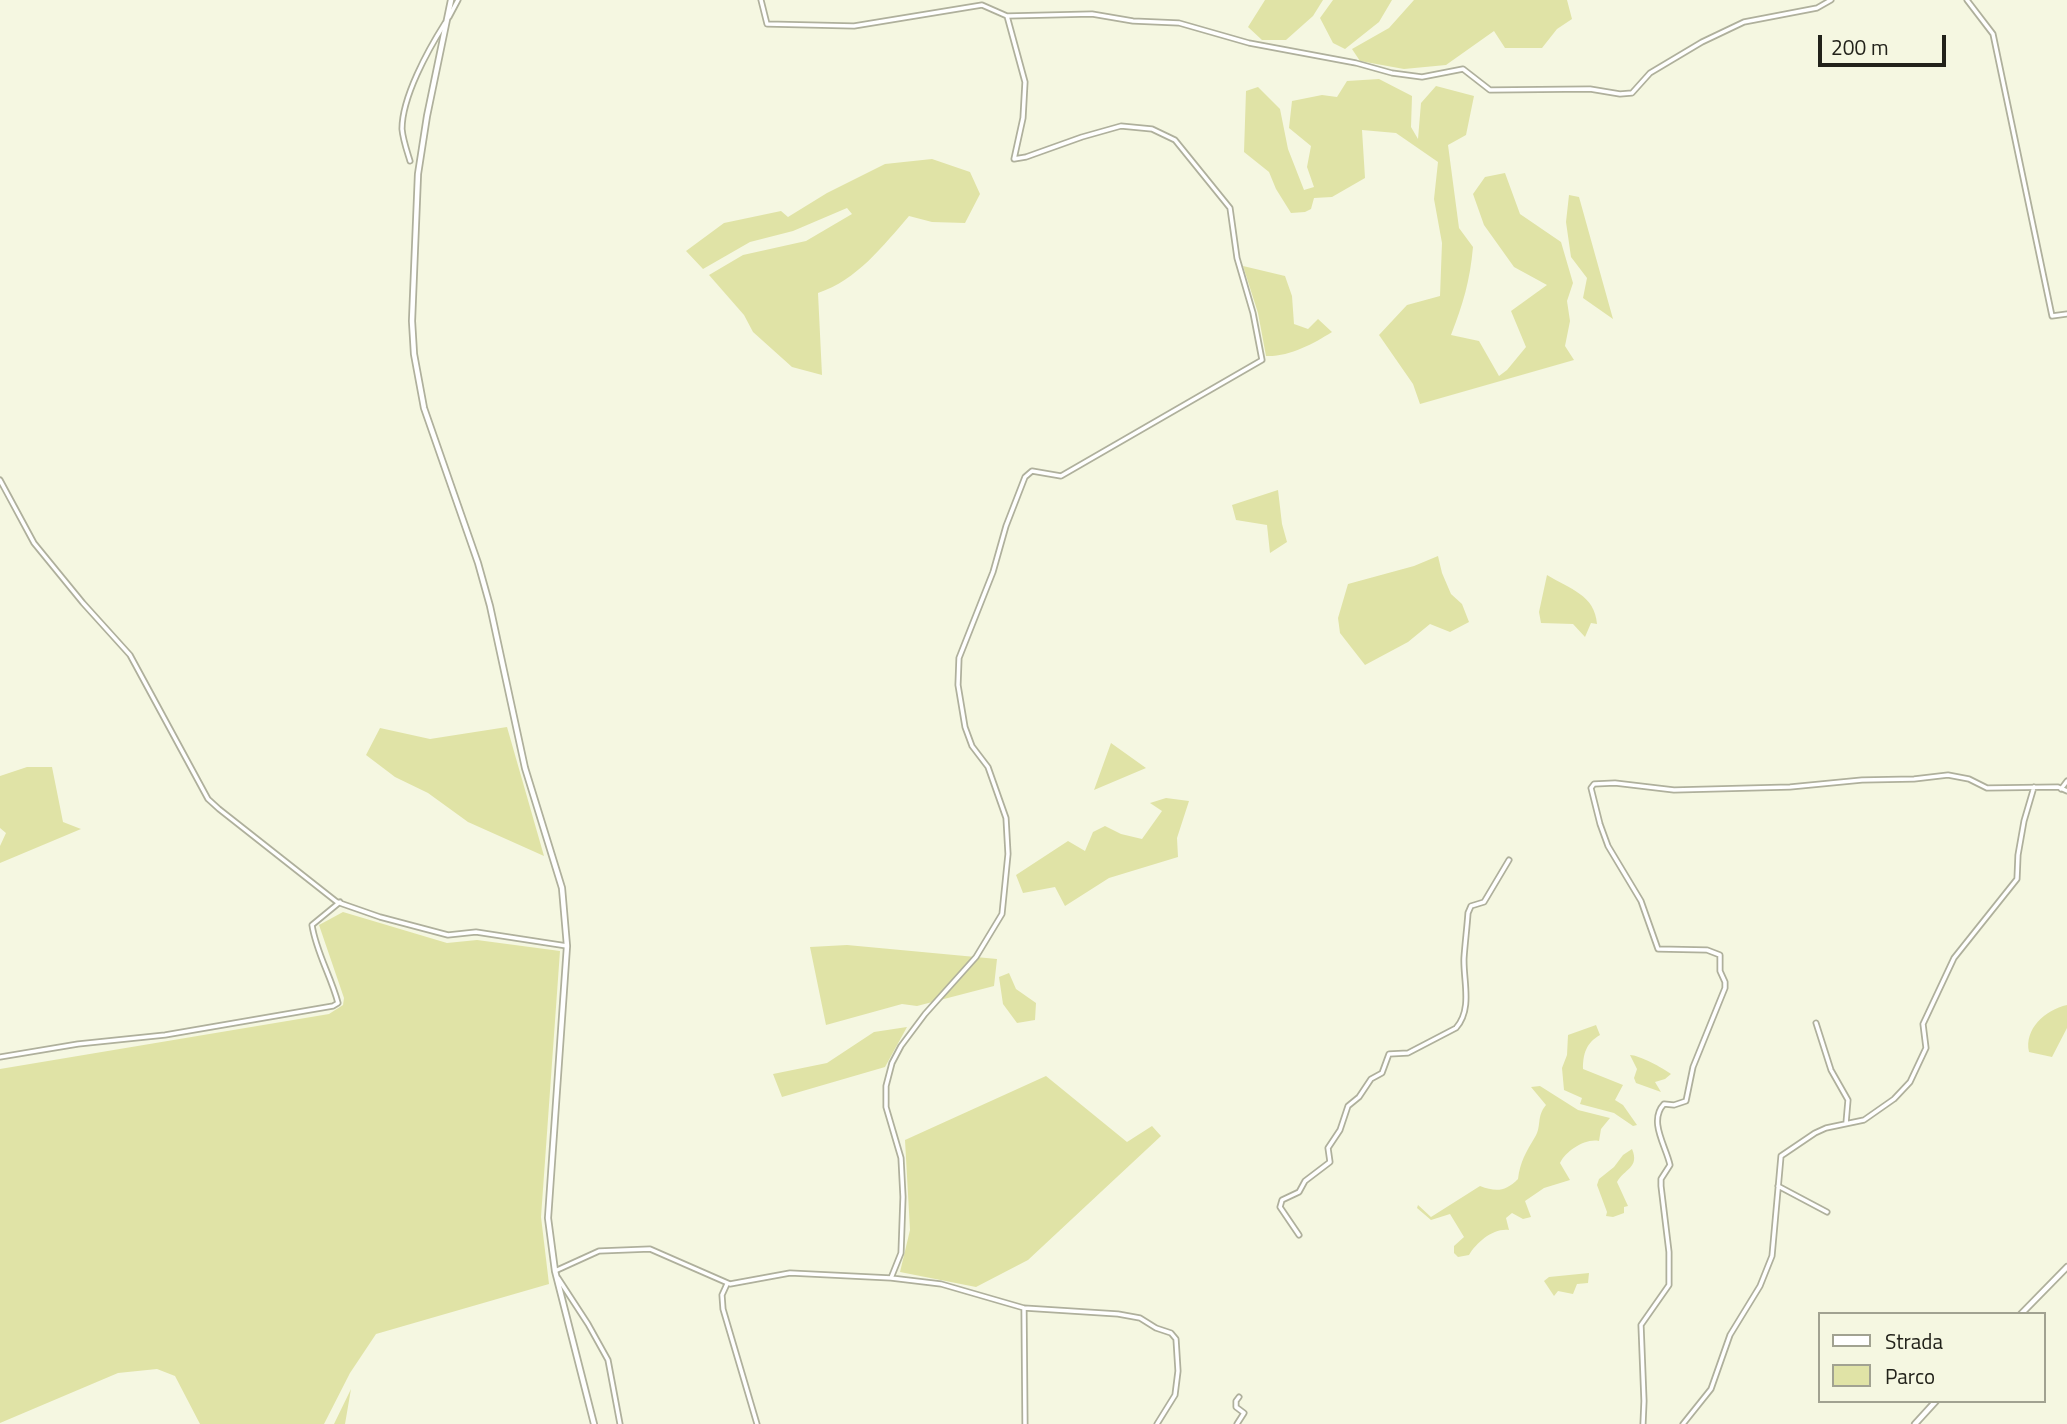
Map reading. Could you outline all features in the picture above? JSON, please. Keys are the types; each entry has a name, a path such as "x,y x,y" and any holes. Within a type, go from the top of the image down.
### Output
{"main road":[{"path":"452,0 426,116 418,174 412,321 414,354 424,408 471,542 490,606 525,768 562,888 567,946 548,1218 556,1274 594,1424"},
{"path":"2023,1312 2067,1267"},
{"path":"1915,1424 1934,1403"}],"street":[{"path":"410,162 402,131 404,110 434,40 458,0"},
{"path":"761,0 767,24 854,26 982,5 1007,16 1092,14 1133,21 1179,23 1249,43 1422,77 1463,69 1490,90 1590,89 1620,93 1632,93 1650,73 1702,42 1744,22 1817,8 1831,0"},
{"path":"1967,0 1993,34 2052,316 2067,314"},
{"path":"891,1278 901,1253 903,1196 898,1140 888,1120 886,1107 886,1086 892,1063 925,1014 976,957 1002,914 1007,854 1006,818 988,767 972,746 965,727 958,685 959,658 993,572 1006,526 1025,477 1032,471 1061,476 1262,360 1253,313 1237,258 1230,208 1175,140 1152,130 1121,126 1014,159 1023,118 1025,82 1007,16"},
{"path":"0,480 34,543 83,603 131,655 208,799 340,902 380,918 448,935 476,932 567,946"},
{"path":"1644,1424 1641,1325 1669,1285 1669,1252 1661,1179 1670,1165 1657,1124 1658,1111 1664,1104 1674,1105 1686,1101 1693,1067 1711,1027 1725,982 1720,971 1720,955 1707,950 1658,949 1641,901 1608,846 1591,788 1594,784 1615,783 1674,790 1790,787 1948,775 1969,779 1987,788 2034,787 2067,791"},
{"path":"2061,789 2067,781"},
{"path":"1683,1424 1711,1389 1730,1335 1767,1270 1772,1256 1782,1156 1815,1133 1864,1120 1894,1099 1910,1082 1926,1048 1923,1024 1954,958 2017,879 2024,821 2034,787"},
{"path":"1299,1236 1280,1207 1282,1200 1299,1192 1305,1181 1330,1161 1328,1148 1340,1130 1348,1106 1359,1097 1371,1079 1382,1073 1389,1054 1408,1053 1461,1023 1467,990 1464,961 1468,914 1471,906 1485,902 1509,860"},
{"path":"0,1057 78,1044 165,1035 333,1006 338,1003 314,938 312,925 340,902"},
{"path":"1816,1023 1831,1070 1848,1100 1846,1124"},
{"path":"1778,1186 1828,1212"},
{"path":"620,1424 608,1360 556,1274 599,1251 650,1249 727,1284 790,1273 891,1278 941,1284 1024,1308 1140,1318 1171,1333 1176,1339 1175,1395 1157,1424"},
{"path":"727,1284 722,1295 723,1309 757,1424"},
{"path":"1024,1308 1025,1424"},
{"path":"1237,1424 1244,1413 1236,1407 1239,1396"}],"green space":[{"path":"1265,0 1323,0 1313,16 1286,40 1262,40 1248,27"},
{"path":"1333,0 1392,0 1379,22 1345,49 1333,43 1320,18"},
{"path":"1414,0 1567,0 1572,19 1557,29 1542,48 1505,48 1494,31 1446,65 1404,69 1360,61 1352,49 1389,28"},
{"path":"1379,79 1412,96 1411,127 1418,139 1421,103 1436,86 1474,96 1466,135 1448,145 1459,228 1473,247 1465,292 1451,335 1479,341 1499,376 1526,347 1511,311 1547,285 1514,267 1484,225 1473,194 1485,177 1505,173 1520,214 1561,242 1573,283 1567,301 1570,321 1565,346 1574,360 1420,404 1413,384 1379,335 1407,305 1440,296 1442,243 1434,199 1438,162 1396,133 1362,130 1365,178 1332,197 1314,198 1311,209 1305,212 1291,213 1269,172 1244,152 1246,91 1258,87 1280,109 1288,149 1304,190 1314,187 1307,167 1311,146 1289,128 1292,101 1322,95 1337,97 1347,81"},
{"path":"932,159 970,172 980,194 965,223 932,222 909,216 857,271 818,293 822,375 792,367 753,332 744,315 709,275 743,255 806,241 852,214 847,208 793,231 750,242 703,269 686,251 724,223 781,211 788,217 827,193 885,164"},
{"path":"1569,195 1579,197 1613,319 1583,298 1587,278 1571,257 1566,222"},
{"path":"1243,266 1285,276 1292,296 1294,324 1308,329 1318,319 1332,332 1292,352 1266,356 1258,313"},
{"path":"1278,490 1287,542 1270,553 1267,525 1236,520 1232,505"},
{"path":"1438,556 1451,594 1462,604 1469,622 1450,632 1430,624 1408,642 1365,665 1340,633 1338,618 1348,584 1414,566"},
{"path":"1547,575 1580,594 1592,606 1597,624 1591,623 1585,637 1573,624 1541,623 1539,612"},
{"path":"507,727 544,856 468,822 428,793 395,777 366,755 380,728 430,739"},
{"path":"1111,743 1146,768 1094,790"},
{"path":"27,767 52,767 63,822 81,829 0,863 0,846 6,833 0,828 0,776"},
{"path":"1166,798 1189,801 1177,838 1178,857 1109,878 1065,906 1055,887 1023,893 1016,875 1068,841 1085,851 1093,832 1105,826 1121,834 1142,839 1162,811 1150,803"},
{"path":"343,912 447,943 477,940 560,951 541,1217 549,1284 376,1334 350,1373 324,1424 200,1424 175,1376 157,1369 118,1373 0,1423 0,1069 329,1014 343,1005 344,998 319,925"},
{"path":"847,945 997,959 994,986 917,1006 902,1004 826,1025 810,947"},
{"path":"1009,973 1016,989 1036,1003 1035,1020 1017,1023 1003,1004 999,977"},
{"path":"2067,1005 2067,1028 2052,1057 2029,1052 2028,1044 2033,1028 2051,1011"},
{"path":"1596,1025 1600,1035 1586,1049 1583,1069 1623,1085 1615,1100 1623,1105 1637,1125 1633,1126 1614,1113 1580,1104 1582,1098 1564,1090 1562,1068 1567,1055 1568,1035"},
{"path":"907,1027 885,1067 782,1097 773,1074 827,1063 874,1032"},
{"path":"1630,1055 1645,1059 1671,1074 1655,1082 1661,1092 1636,1083 1634,1078 1637,1069"},
{"path":"1046,1076 1127,1142 1152,1126 1161,1136 1028,1260 976,1287 900,1272 910,1230 905,1140"},
{"path":"1540,1086 1578,1110 1610,1118 1601,1129 1599,1141 1582,1143 1567,1154 1560,1163 1570,1180 1544,1188 1525,1201 1531,1217 1523,1219 1512,1213 1506,1218 1509,1230 1491,1234 1476,1245 1469,1255 1458,1257 1454,1253 1454,1246 1464,1237 1450,1214 1431,1220 1417,1208 1418,1205 1431,1217 1480,1186 1500,1190 1518,1179 1522,1162 1537,1133 1546,1105 1531,1087"},
{"path":"1632,1149 1633,1164 1617,1182 1628,1206 1624,1207 1624,1213 1613,1217 1606,1216 1597,1185 1599,1179"},
{"path":"1589,1273 1588,1283 1577,1284 1573,1294 1558,1291 1554,1296 1544,1281 1549,1277"},
{"path":"351,1389 345,1424 334,1424"}]}
